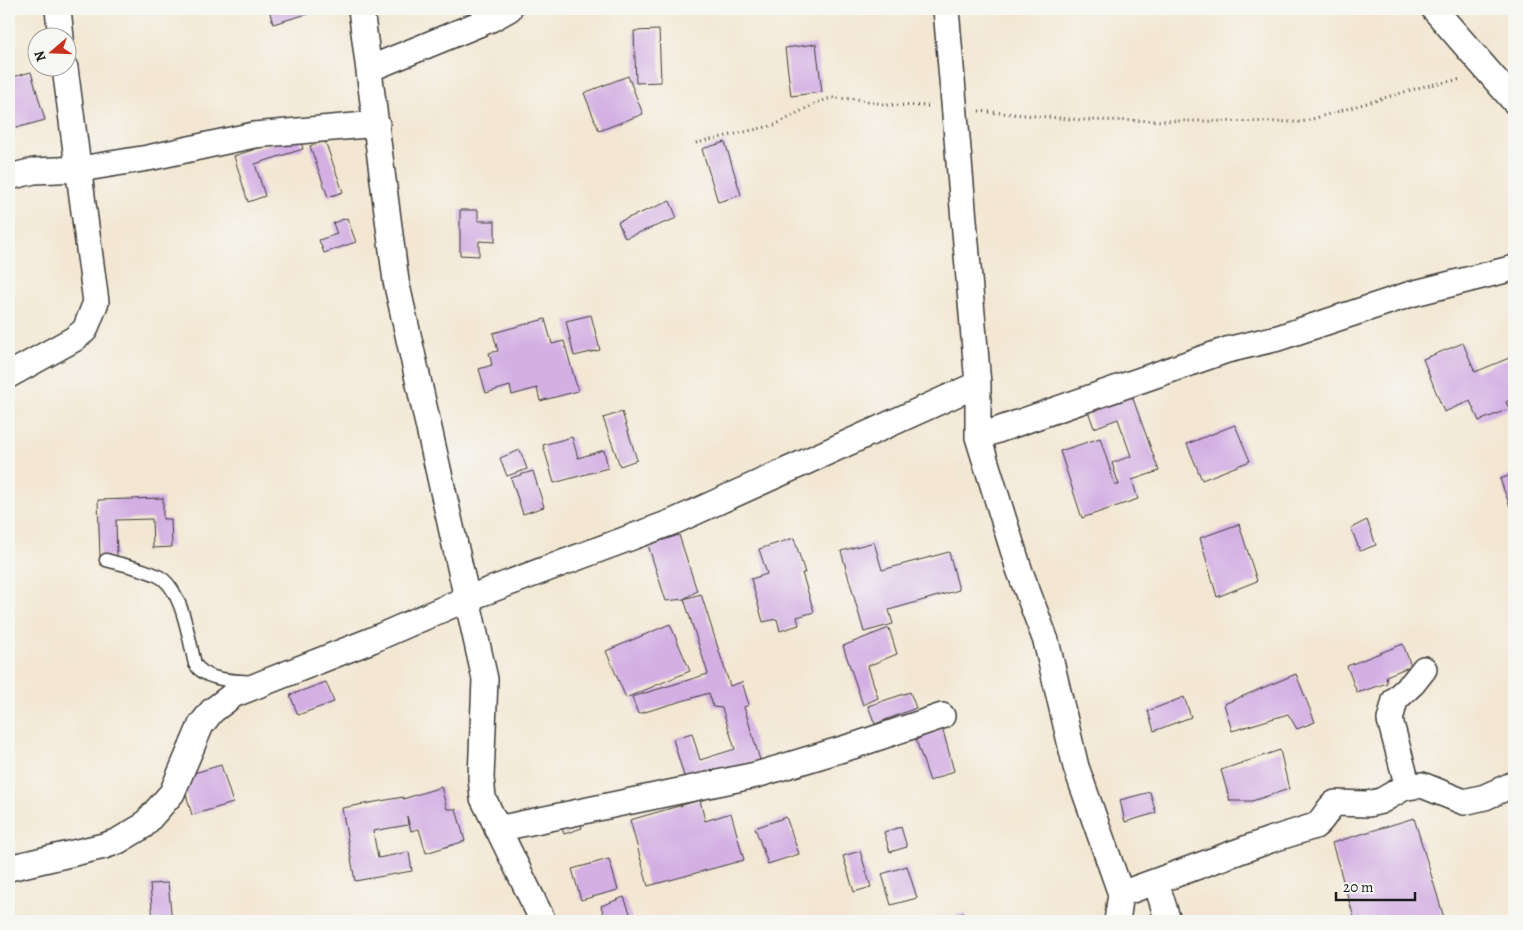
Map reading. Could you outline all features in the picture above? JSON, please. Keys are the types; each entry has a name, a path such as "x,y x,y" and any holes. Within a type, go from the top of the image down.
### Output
{"street":[{"path":"58,9 61,28"},
{"path":"361,9 396,281 485,679 481,778 483,798 543,921"},
{"path":"369,69 491,19 509,9"},
{"path":"946,9 978,384 978,437 1019,568 1046,641 1076,767 1121,894 1118,921"},
{"path":"1434,9 1503,74 1514,101"},
{"path":"9,375 74,339 85,330 92,317 96,302 80,169 75,150 66,78"},
{"path":"9,177 34,171 80,169 148,158 254,135 377,124"},
{"path":"978,437 1227,350 1278,338 1410,294 1514,268"},
{"path":"9,868 104,846 118,841 143,826 172,793 181,777 201,724 212,711 233,695 372,640 466,599 675,521 978,384"},
{"path":"1408,787 1390,720 1395,700 1414,683 1424,669"},
{"path":"498,829 756,775 856,745 942,716"},
{"path":"1121,894 1270,840 1315,826 1321,822 1327,810 1335,803 1368,804 1381,801 1408,787 1422,785 1464,802 1485,797 1514,784"},
{"path":"1156,882 1168,921"}],"lane":[{"path":"106,560 160,576 173,589 180,606 195,664 199,670 218,678 262,682"}],"path":[{"path":"696,143 775,125 816,103 831,98 857,99 888,105 954,107 1082,120 1202,123 1302,122 1426,86 1503,74"}],"building":[{"path":"269,9 313,9 314,12 273,24"},
{"path":"659,30 661,82 636,83 634,31"},
{"path":"816,44 822,92 791,96 785,48"},
{"path":"28,73 28,78 33,78 45,120 9,130 9,78"},
{"path":"628,76 643,114 599,131 584,93"},
{"path":"299,135 303,149 255,164 265,196 248,202 234,156"},
{"path":"325,141 343,192 328,197 310,146"},
{"path":"725,142 741,195 718,202 702,149"},
{"path":"670,201 677,218 625,238 618,222"},
{"path":"460,210 478,210 478,221 495,221 495,242 479,241 479,256 460,255"},
{"path":"347,218 356,242 324,253 319,240 337,234 333,223"},
{"path":"591,315 600,350 574,356 566,321"},
{"path":"545,319 552,344 564,341 578,391 540,401 537,388 512,395 510,386 486,393 479,369 492,365 489,353 498,351 493,333"},
{"path":"1463,343 1475,372 1514,356 1514,398 1506,402 1509,409 1479,421 1470,401 1444,412 1423,359"},
{"path":"1132,396 1159,471 1132,480 1138,499 1082,518 1060,451 1100,438 1115,485 1119,485 1112,463 1131,456 1118,419 1094,428 1088,411"},
{"path":"622,412 637,460 620,466 603,418"},
{"path":"1235,425 1250,461 1202,480 1187,444"},
{"path":"572,437 578,458 604,450 608,468 554,483 543,445"},
{"path":"520,450 527,469 507,476 500,458"},
{"path":"533,471 544,507 523,514 511,478"},
{"path":"1514,474 1514,508 1511,509 1500,479"},
{"path":"163,498 163,519 171,519 172,547 153,548 152,519 116,520 117,556 100,557 98,500"},
{"path":"1367,520 1376,545 1360,551 1351,528"},
{"path":"1239,524 1257,581 1217,597 1200,538"},
{"path":"679,535 697,591 684,599 666,601 648,545"},
{"path":"794,538 814,612 797,617 799,625 780,631 777,619 763,622 751,579 767,574 759,549"},
{"path":"874,542 882,570 949,552 959,590 889,610 893,624 864,632 841,551"},
{"path":"701,594 730,686 742,682 749,705 744,707 760,760 686,783 673,739 692,733 700,760 735,749 722,708 713,707 709,693 638,714 632,697 708,674 684,599"},
{"path":"670,624 690,671 626,698 606,651"},
{"path":"889,628 897,654 868,666 878,698 863,705 843,646"},
{"path":"1403,644 1411,666 1386,676 1387,683 1357,693 1347,666"},
{"path":"1296,674 1315,722 1297,729 1288,714 1232,731 1224,704"},
{"path":"326,682 334,702 298,715 290,695"},
{"path":"910,692 916,708 875,724 868,706"},
{"path":"1184,697 1191,717 1154,731 1148,711"},
{"path":"942,727 954,771 930,781 916,740"},
{"path":"1280,750 1289,789 1252,801 1230,801 1221,770"},
{"path":"221,765 233,803 192,815 181,777"},
{"path":"441,787 447,809 456,809 465,841 426,853 419,829 411,831 407,816 408,825 373,831 378,858 409,852 412,871 355,881 342,808 403,797 403,799"},
{"path":"1150,792 1156,813 1125,822 1120,800"},
{"path":"700,800 705,821 731,813 744,860 648,886 630,820"},
{"path":"577,814 582,828 564,834 559,820"},
{"path":"786,817 799,854 768,864 755,828"},
{"path":"1414,818 1445,921 1355,921 1332,843"},
{"path":"901,827 907,847 890,852 884,832"},
{"path":"860,851 871,887 854,892 843,856"},
{"path":"609,859 618,890 581,900 572,869"},
{"path":"907,866 917,898 891,905 882,874"},
{"path":"168,883 172,921 153,921 150,884"},
{"path":"624,897 633,921 606,921 601,906"},
{"path":"964,913 967,921 939,921"}]}
